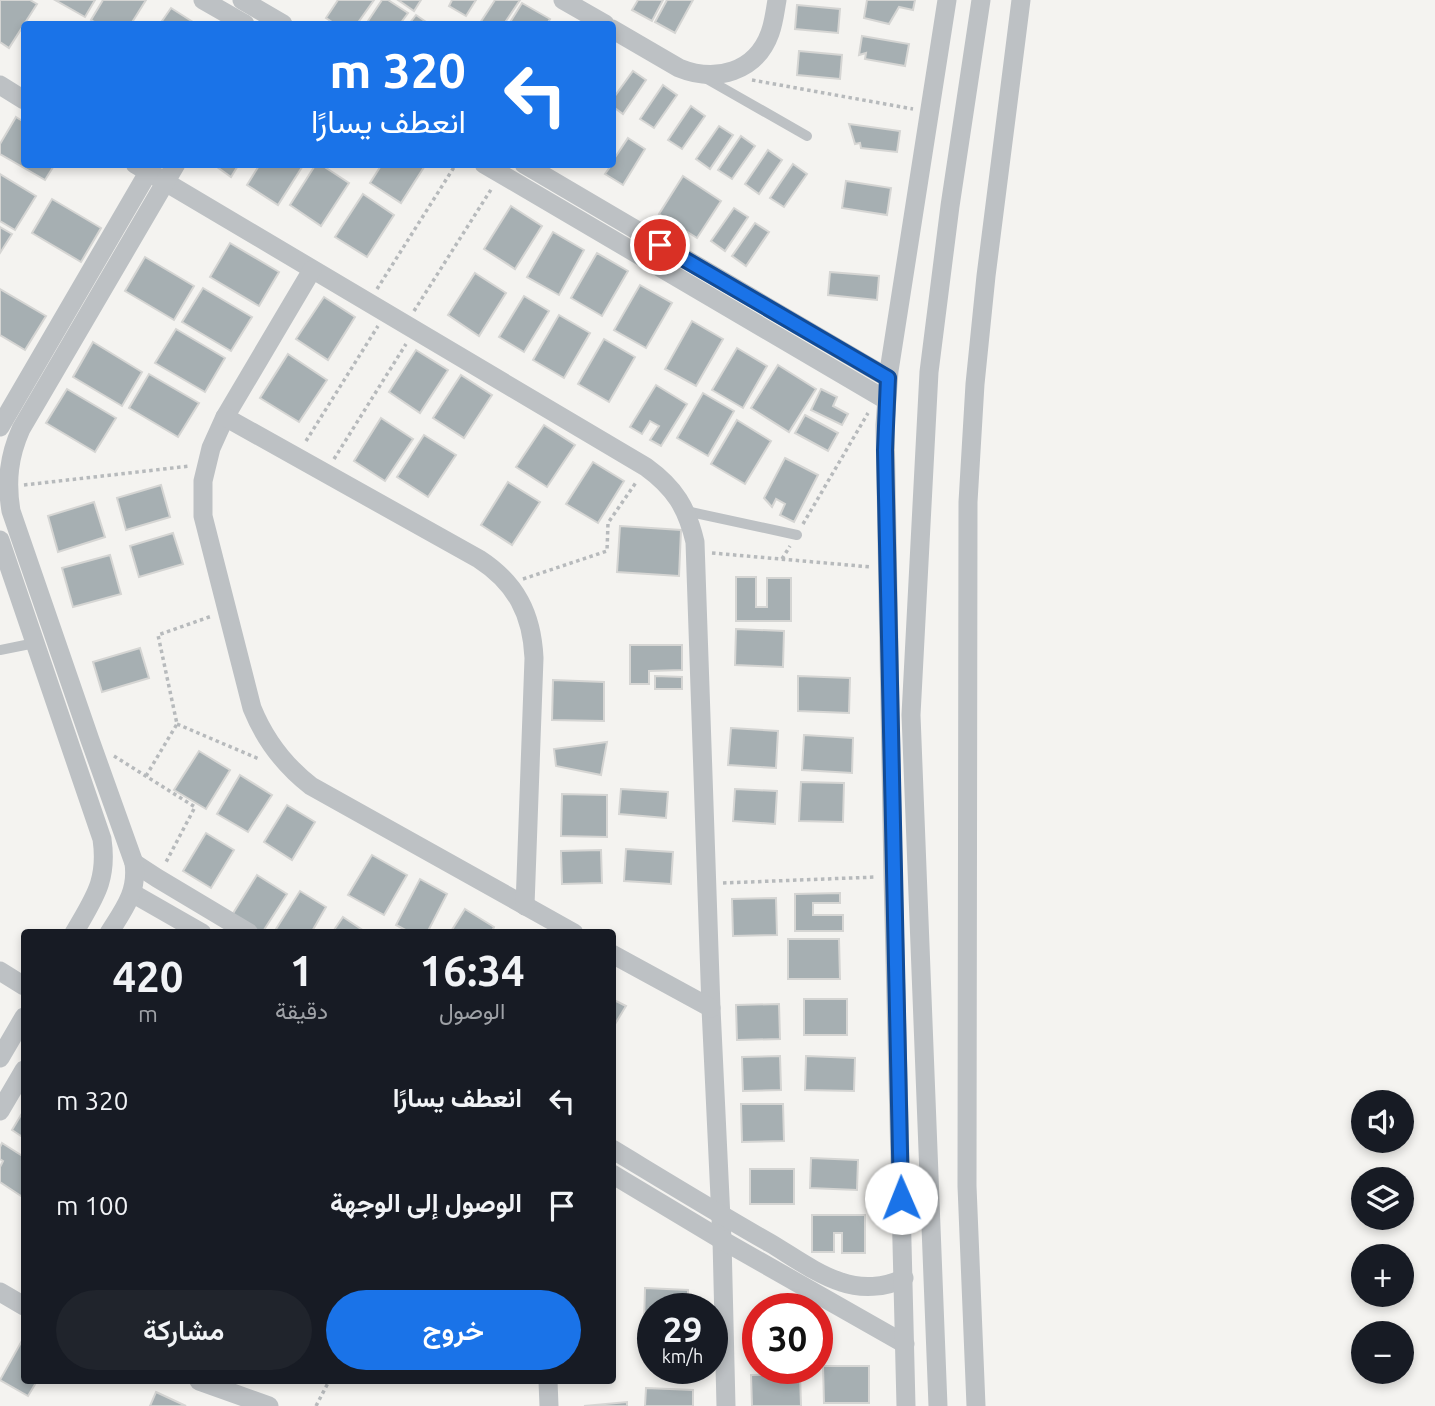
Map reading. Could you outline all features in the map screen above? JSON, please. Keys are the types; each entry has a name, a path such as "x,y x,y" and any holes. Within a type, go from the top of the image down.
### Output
{"street":[{"path":"203,0 242,12 265,13"},
{"path":"563,0 600,21"},
{"path":"616,31 679,68 700,75 722,74 743,66 759,52 770,33 777,0"},
{"path":"906,1406 884,391 947,0"},
{"path":"937,1406 911,715 929,372 950,206 981,0"},
{"path":"976,1406 967,1186 968,502 975,384 986,276 1021,0"},
{"path":"0,427 144,168"},
{"path":"146,168 166,183 646,467 671,488 686,511 692,526 696,552 726,1406"},
{"path":"111,929 132,893 136,873 134,863 12,511 8,487 15,443 174,168"},
{"path":"530,168 884,391"},
{"path":"492,169 884,391"},
{"path":"312,270 217,432 203,489 203,516 258,722 274,749 297,775 325,796 567,929"},
{"path":"41,356 58,366"},
{"path":"225,417 490,566 508,584 525,611 533,642 525,906"},
{"path":"0,540 98,826 104,852 101,881 96,895 76,929"},
{"path":"890,716 911,715"},
{"path":"134,863 242,929"},
{"path":"132,893 195,929"},
{"path":"616,956 711,1009"},
{"path":"0,971 21,984"},
{"path":"21,1022 0,1058 21,1070"},
{"path":"0,1111 21,1077"},
{"path":"616,1151 829,1278 868,1287 904,1278"},
{"path":"616,1176 905,1344"},
{"path":"0,1292 21,1304"},
{"path":"217,1384 241,1388 269,1406"},
{"path":"548,1384 549,1406"}],"lane":[{"path":"700,75 807,136"},
{"path":"686,511 797,535"},
{"path":"0,650 35,643"}],"path":[{"path":"722,74 929,112"},
{"path":"369,303 453,168"},
{"path":"326,472 410,328 492,169"},
{"path":"297,456 387,313"},
{"path":"782,559 884,391"},
{"path":"8,487 207,464"},
{"path":"508,584 607,551 608,523 646,467"},
{"path":"696,552 888,569"},
{"path":"146,776 177,724 158,635 227,611"},
{"path":"177,724 261,760"},
{"path":"90,740 195,807 157,878"},
{"path":"707,884 893,876"},
{"path":"316,1406 327,1384"}],"building":[{"path":"0,0 30,0 37,4 26,21 21,21 21,29 9,48 0,42"},
{"path":"55,0 95,0 85,17"},
{"path":"103,0 146,0 133,21 91,20"},
{"path":"338,0 374,0 359,21 330,21 326,18"},
{"path":"382,0 388,0 408,13 402,21 368,21"},
{"path":"398,0 421,0 414,11"},
{"path":"452,0 476,0 466,16 449,6"},
{"path":"495,0 520,0 506,21 481,21"},
{"path":"638,0 663,0 652,21 632,10"},
{"path":"667,0 693,0 675,33 655,22"},
{"path":"867,0 915,0 913,10 899,7 889,24 864,18"},
{"path":"522,3 550,19 549,21 511,21"},
{"path":"797,5 840,9 838,33 795,29"},
{"path":"171,8 191,21 162,21"},
{"path":"416,15 425,21 411,21"},
{"path":"862,36 909,44 905,66 865,59 866,53 859,55"},
{"path":"799,51 842,55 840,79 797,75"},
{"path":"633,71 646,80 623,114 616,109 616,94"},
{"path":"663,85 677,95 654,128 640,119"},
{"path":"691,106 705,116 682,149 668,140"},
{"path":"16,117 21,120 21,166 0,154 0,144"},
{"path":"849,124 900,131 897,152 861,148 860,143 855,144"},
{"path":"719,126 733,135 710,169 696,159"},
{"path":"741,136 755,146 732,179 718,170"},
{"path":"628,138 645,149 623,185 605,174 609,168 616,168 616,156"},
{"path":"768,150 782,160 759,194 745,184"},
{"path":"793,164 807,174 784,207 770,198"},
{"path":"24,168 52,168 45,180"},
{"path":"219,168 237,168 231,177"},
{"path":"258,168 301,168 278,205 247,185"},
{"path":"313,168 326,168 349,183 321,226 290,205"},
{"path":"379,168 423,168 401,203 370,183"},
{"path":"0,174 36,196 15,230 0,221"},
{"path":"683,176 721,201 697,238 659,214"},
{"path":"846,181 891,188 887,215 842,208"},
{"path":"363,194 394,215 367,257 335,237"},
{"path":"52,199 101,228 81,262 32,233"},
{"path":"511,206 542,226 515,269 484,249"},
{"path":"734,208 748,217 725,251 711,241"},
{"path":"755,223 769,232 746,266 732,256"},
{"path":"0,227 12,234 0,253"},
{"path":"553,232 584,250 559,295 527,277"},
{"path":"230,243 279,272 259,306 210,277"},
{"path":"597,253 628,271 602,316 571,298"},
{"path":"145,257 194,286 174,320 125,291"},
{"path":"830,272 879,276 877,300 828,295"},
{"path":"475,273 506,293 479,336 448,315"},
{"path":"640,285 672,303 646,348 614,330"},
{"path":"203,288 252,317 231,351 182,322"},
{"path":"0,289 46,316 25,350 0,335"},
{"path":"524,296 549,311 524,352 499,337"},
{"path":"324,297 355,317 328,360 296,339"},
{"path":"559,315 590,333 564,378 533,360"},
{"path":"692,321 723,339 696,386 665,369"},
{"path":"176,329 225,358 205,392 155,363"},
{"path":"604,339 635,357 609,402 578,384"},
{"path":"93,342 142,372 122,406 73,377"},
{"path":"737,348 767,366 743,408 712,390"},
{"path":"416,350 448,370 420,413 389,392"},
{"path":"288,354 327,380 299,422 260,398"},
{"path":"778,365 816,389 789,432 751,408"},
{"path":"149,374 199,403 178,437 129,408"},
{"path":"461,375 492,395 464,438 433,418"},
{"path":"656,385 687,404 661,446 650,440 659,426 650,421 642,434 630,427"},
{"path":"67,389 116,418 95,452 46,423"},
{"path":"821,389 837,397 833,406 848,414 842,425 811,410"},
{"path":"703,393 734,411 708,456 677,438"},
{"path":"805,415 838,433 828,451 795,433"},
{"path":"381,418 413,439 385,481 354,461"},
{"path":"737,420 771,441 745,484 711,464"},
{"path":"544,425 575,445 547,487 516,467"},
{"path":"424,435 456,455 428,497 397,477"},
{"path":"785,458 818,475 794,522 780,515 785,504 776,499 772,507 764,498"},
{"path":"593,462 624,481 598,523 566,504"},
{"path":"508,482 540,502 512,545 481,525"},
{"path":"161,485 170,517 126,530 117,498"},
{"path":"94,502 105,537 58,552 48,516"},
{"path":"620,526 681,530 679,576 617,572"},
{"path":"173,533 183,564 139,577 130,546"},
{"path":"110,555 121,594 73,607 62,568"},
{"path":"736,577 756,577 756,607 767,607 767,578 791,578 791,621 736,621"},
{"path":"736,629 784,631 783,667 735,665"},
{"path":"630,645 682,645 682,670 649,671 649,684 630,684"},
{"path":"140,648 149,678 102,692 93,662"},
{"path":"655,676 682,677 682,689 655,689"},
{"path":"798,676 850,678 849,713 798,711"},
{"path":"553,680 604,682 604,721 552,720"},
{"path":"731,728 778,731 776,768 728,765"},
{"path":"804,735 853,738 852,773 802,770"},
{"path":"607,742 601,775 556,766 554,749"},
{"path":"199,751 230,770 206,809 174,790"},
{"path":"240,775 272,795 248,832 217,814"},
{"path":"801,782 844,783 843,822 799,821"},
{"path":"621,789 668,792 666,818 619,814"},
{"path":"735,789 777,791 775,824 733,821"},
{"path":"562,794 607,795 607,837 561,836"},
{"path":"287,805 315,822 292,860 264,842"},
{"path":"206,833 234,850 211,888 183,871"},
{"path":"626,849 673,852 671,884 624,881"},
{"path":"601,850 602,883 562,884 561,851"},
{"path":"372,855 407,875 384,915 348,895"},
{"path":"257,875 287,894 265,929 255,929 232,915"},
{"path":"420,879 447,894 429,929 404,929 396,925"},
{"path":"300,891 326,907 313,929 276,929"},
{"path":"840,893 840,903 813,903 813,915 843,915 843,931 795,931 795,894"},
{"path":"776,898 777,935 733,936 732,899"},
{"path":"465,909 494,927 493,929 452,929"},
{"path":"343,917 361,929 335,929"},
{"path":"788,939 839,939 840,979 788,979"},
{"path":"804,999 847,999 847,1035 804,1035"},
{"path":"616,1001 626,1006 616,1022"},
{"path":"779,1004 780,1039 737,1040 736,1005"},
{"path":"780,1056 781,1090 743,1091 742,1057"},
{"path":"806,1056 855,1058 854,1091 805,1090"},
{"path":"741,1104 783,1104 784,1141 742,1142"},
{"path":"21,1115 21,1136 12,1130"},
{"path":"2,1143 21,1155 21,1196 0,1182 0,1167 3,1161 0,1159"},
{"path":"811,1158 858,1160 857,1190 810,1188"},
{"path":"750,1169 794,1169 794,1204 750,1204"},
{"path":"812,1215 865,1215 865,1253 842,1253 842,1233 834,1233 834,1252 812,1252"},
{"path":"645,1288 688,1290 688,1293 645,1293"},
{"path":"21,1342 21,1384 35,1384 28,1396 0,1380"},
{"path":"833,1366 869,1366 869,1403 824,1403 823,1384 833,1384"},
{"path":"751,1384 800,1384 801,1406 752,1406"},
{"path":"646,1388 693,1390 693,1406 645,1406"},
{"path":"156,1392 186,1406 150,1406"},
{"path":"627,1402 627,1406 584,1406"}],"route":[{"path":"660,245 888,378 885,450 901,1198"}]}
